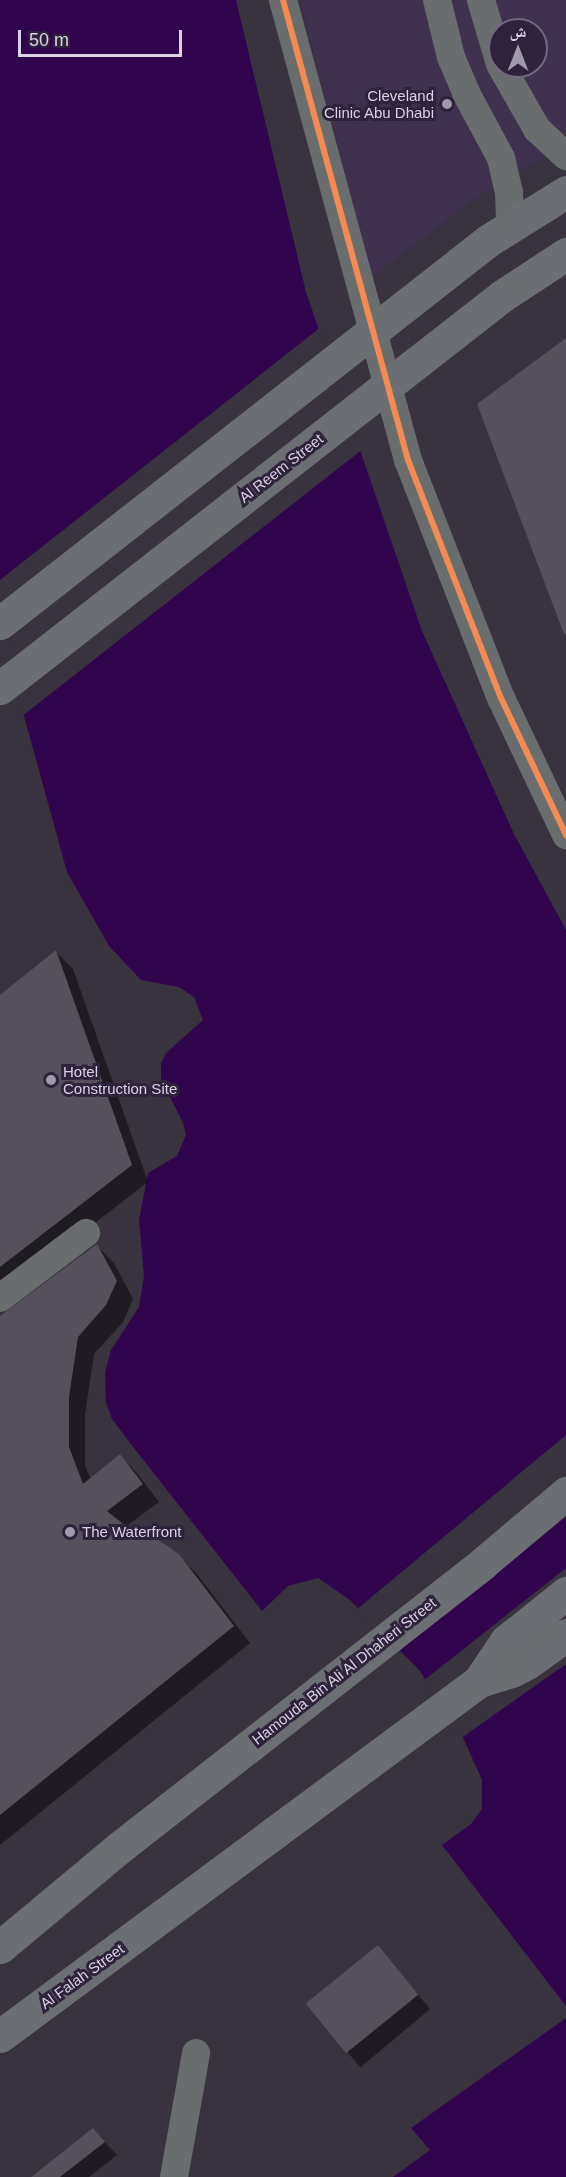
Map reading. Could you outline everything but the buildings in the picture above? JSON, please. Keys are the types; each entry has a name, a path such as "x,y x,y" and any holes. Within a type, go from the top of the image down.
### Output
{"main road":[{"path":"0,623 510,225 566,192"},
{"name":"Al Reem Street","path":"0,688 502,296 566,254"},
{"name":"Hamouda Bin Ali Al Dhaheri Street","path":"120,1847 483,1563 566,1493"},
{"path":"479,1681 506,1641 566,1593"},
{"path":"479,1681 504,1674 527,1663 566,1635"},
{"name":"Al Falah Street","path":"0,2036 479,1681"},
{"path":"0,1921 120,1847"},
{"path":"0,1947 120,1847"}],"street":[{"path":"283,0 408,460 501,698 566,835"},
{"path":"436,0 451,57 466,93 501,158 509,192 510,225"},
{"path":"481,0 488,24"},
{"path":"508,78 537,129 566,156"},
{"path":"0,1298 86,1233"},
{"path":"174,2177 196,2053"}],"shaded area":[{"path":"0,0 236,0 306,292 422,631 514,834 566,930 566,2006 442,1845 471,1824 482,1809 482,1780 464,1740 420,1671 350,1600 318,1578 288,1586 262,1611 112,1419 106,1403 105,1373 111,1350 139,1307 144,1276 139,1220 148,1173 177,1156 186,1135 183,1123 161,1079 161,1064 166,1053 203,1020 194,997 179,987 141,980 109,946 67,872 24,716 17,655 0,608"},
{"name":"Cleveland Clinic Abu Dhabi","path":"300,0 566,0 566,143 470,202 372,277"},
{"path":"566,2018 566,2177 393,2177 430,2150 411,2128"}],"pier":[{"path":"321,327 363,449 21,717 14,655 0,611 0,580"},
{"path":"566,1435 566,1517 398,1652 356,1610"},
{"path":"566,1568 566,1664 460,1739 423,1681"}],"cycle path":[{"path":"283,0 408,460 501,698 566,835"}],"place":[{"name":"Cleveland Clinic Abu Dhabi","path":"447,104"},
{"name":"Hotel Construction Site","path":"51,1080"},
{"name":"The Waterfront","path":"70,1532"}]}
